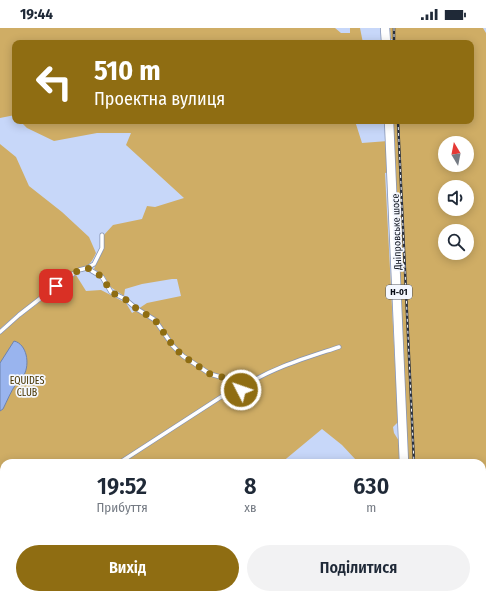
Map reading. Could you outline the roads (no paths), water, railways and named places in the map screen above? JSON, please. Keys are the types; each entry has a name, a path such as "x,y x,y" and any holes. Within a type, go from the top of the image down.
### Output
{"main road":[{"path":"383,28 384,40"},
{"path":"387,28 388,40"},
{"name":"Дніпровське шосе","path":"387,124 402,459"},
{"name":"Дніпровське шосе","path":"391,124 406,459"}],"street":[{"path":"0,332 19,315 64,280 79,270 94,264 102,248 102,235"},
{"path":"87,268 102,277 111,292 125,299 137,309 155,320 173,346 183,356 210,374 241,384"},
{"path":"125,459 234,387 305,358 338,347"},
{"path":"229,379 232,381 234,387 240,390 241,384"}],"water":[{"path":"14,341 22,346 26,355 26,371 14,387 3,409 0,411 0,363"}],"railway":[{"path":"394,28 394,40"},
{"path":"398,124 414,459"}],"park label":[{"name":"EQUIDES CLUB","path":"27,386"}]}
